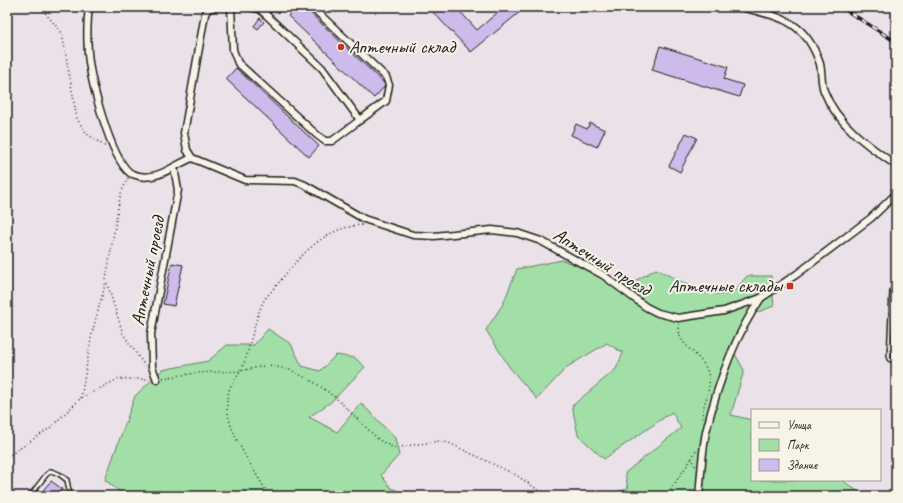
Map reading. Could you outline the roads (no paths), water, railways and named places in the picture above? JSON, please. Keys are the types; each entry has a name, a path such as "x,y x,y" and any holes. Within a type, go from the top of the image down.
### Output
{"street":[{"path":"89,7 88,54 94,87 102,114 118,154 130,173 149,177 160,175 192,158 184,143 184,133 205,14 208,9 215,7"},
{"path":"231,7 233,50 238,63 317,135 325,141 332,141 386,101 389,85 386,77 312,7"},
{"path":"250,7 260,9 279,7"},
{"path":"741,7 792,22 808,37 819,63 824,91 838,115 859,138 896,165"},
{"path":"260,9 322,68 360,120"},
{"name":"Аптечный проезд","path":"192,158 245,180 295,182 305,185 364,219 412,235 434,236 492,230 517,233 535,239 603,275 646,307 658,313 678,318 724,311 761,298 797,274 871,218 896,194"},
{"name":"Аптечный проезд","path":"157,380 152,367 151,334 178,190 174,167"},
{"path":"699,496 706,433 719,387 737,341 753,309 761,298"}],"lane":[{"path":"896,281 892,291 889,358 896,362"},
{"path":"30,496 46,475 51,471 59,474 67,480 70,496"}],"railway":[{"path":"841,7 896,42"}],"place":[{"name":"Аптечный склад","path":"341,47"},
{"name":"Аптечные склады","path":"790,286"}]}
